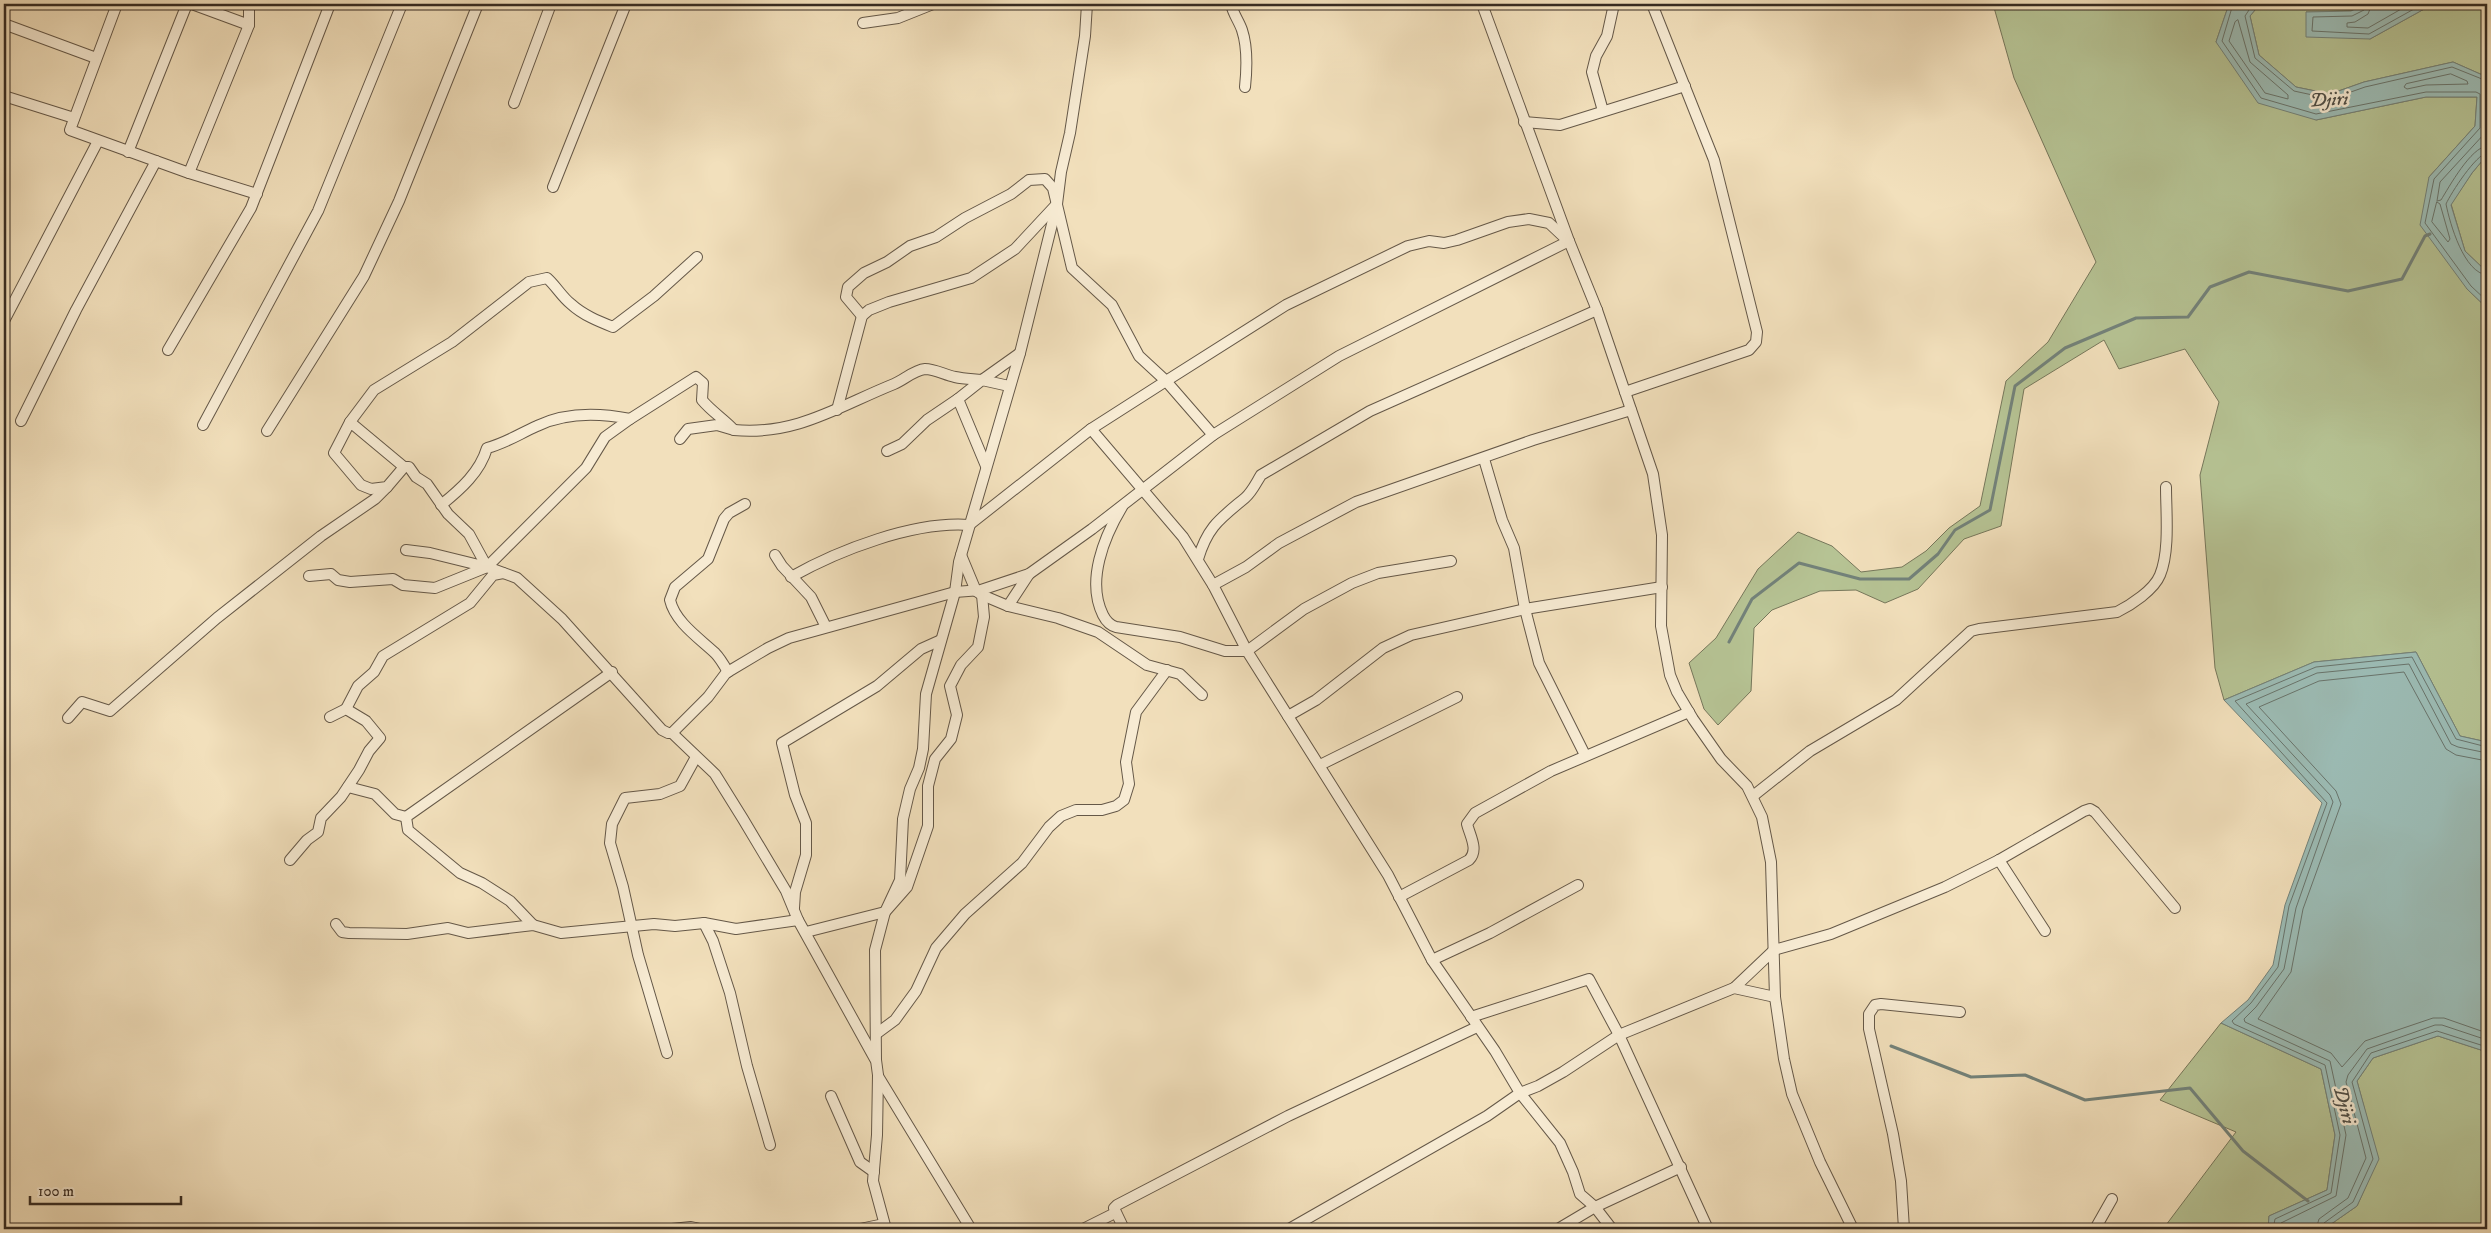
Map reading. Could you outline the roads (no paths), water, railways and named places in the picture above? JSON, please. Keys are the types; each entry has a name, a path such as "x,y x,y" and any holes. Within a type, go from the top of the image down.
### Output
{"street":[{"path":"117,4 70,130 156,162 256,194"},
{"path":"128,152 187,4"},
{"path":"192,4 249,25"},
{"path":"188,173 249,25 248,4"},
{"path":"168,350 251,208 330,4"},
{"path":"203,425 318,211 402,4"},
{"path":"267,431 364,276 399,201 478,4"},
{"path":"514,103 551,4"},
{"path":"553,186 626,4"},
{"path":"863,23 898,18 933,4"},
{"path":"860,1229 885,1227 873,1181 877,1135 878,1075 876,1060 875,950 885,912 900,880 904,820 910,789 919,768 923,749 926,694 955,592 961,555 969,525 1020,353 1057,204 1085,36 1087,4"},
{"path":"1231,4 1233,13 1242,30 1246,50 1245,87"},
{"path":"1482,4 1568,241 1598,310 1653,474 1659,504 1662,535 1661,626 1664,651 1677,692 1709,744 1747,786 1762,817 1771,862 1775,997 1784,1059 1792,1094 1820,1162 1853,1229"},
{"path":"1603,111 1592,72 1607,36 1614,4"},
{"path":"1625,392 1749,350 1756,342 1757,332 1714,160 1652,4"},
{"path":"4,24 96,58"},
{"path":"1524,122 1556,125 1685,86"},
{"path":"4,96 74,118"},
{"path":"4,321 98,141"},
{"path":"21,421 76,310 156,162"},
{"path":"862,316 846,297 848,288 864,273 887,262 910,246 936,238 965,218 1012,194 1029,180 1045,179 1053,188 1072,268 1112,305 1140,356 1166,381 1213,435"},
{"path":"837,410 862,316 869,310 889,302 971,278 1015,249 1057,204"},
{"path":"791,577 836,555 895,535 949,524 969,525 1091,430 1166,381 1286,305 1408,246 1428,241 1444,242 1458,240 1508,222 1529,219 1549,223 1568,241"},
{"path":"979,593 1029,574 1092,529 1126,500 1213,435 1363,343 1568,241"},
{"path":"387,487 371,489 360,486 334,453 350,422 374,390 452,342 530,282 546,278 557,286 569,303 586,315 613,327 654,296 697,257"},
{"path":"1198,559 1210,530 1222,516 1250,493 1261,476 1370,411 1598,310"},
{"path":"887,451 902,444 927,420 1020,353"},
{"path":"680,439 688,429 717,425 734,430 776,431 837,410 926,369 1009,386"},
{"path":"309,576 331,574 338,580 350,582 393,579 403,585 435,588 487,567 576,480 605,438 630,419 696,377 703,383 702,400 711,412 727,422 734,430"},
{"path":"958,399 986,466"},
{"path":"1213,585 1246,566 1279,543 1348,506 1534,440 1631,410"},
{"path":"441,504 468,481 482,463 487,448 505,443 538,425 569,416 606,414 630,419"},
{"path":"350,422 404,467 409,467 416,477 427,484 441,504 469,534 487,567"},
{"path":"1091,430 1144,488 1198,559 1247,651 1320,766 1399,897 1432,960 1495,1051 1520,1093 1560,1143 1573,1172 1576,1188 1580,1194 1595,1207 1612,1229"},
{"path":"1484,459 1502,520 1514,548 1525,609 1538,663 1585,755"},
{"path":"68,718 82,702 110,711 217,618 321,536 375,499 404,467"},
{"path":"1752,796 1810,751 1896,700 1971,632 1979,629 2117,612 2125,608 2155,583 2160,575 2165,541 2166,487"},
{"path":"1126,500 1108,533 1098,566 1098,600 1100,609 1110,625 1144,633 1180,637 1225,651 1247,651 1304,609 1352,583 1378,573 1451,561"},
{"path":"728,672 715,653 681,620 671,606 670,600 675,587 708,559 724,519 729,513 745,504"},
{"path":"406,550 487,567 506,573 533,590 612,672 662,730 668,734 672,733 718,779 786,891 798,920 876,1060"},
{"path":"775,555 791,577 810,597 826,628"},
{"path":"806,932 885,912 907,887 928,826 928,786 935,760 951,739 957,715 950,686 961,665 978,647 984,617 979,593 961,555"},
{"path":"330,717 346,709 358,686 374,672 383,656 470,603 493,575 506,573"},
{"path":"1008,606 1029,574"},
{"path":"1288,716 1316,700 1396,640 1434,628 1525,609 1662,587"},
{"path":"672,733 728,672 787,638 955,592 979,593 1008,606 1058,618 1098,632 1147,665 1180,674 1202,695"},
{"path":"794,909 795,892 806,855 806,823 795,795 782,743 877,686 921,649 940,640"},
{"path":"876,1034 895,1020 916,991 936,948 965,914 1022,863 1061,816 1076,810 1102,810 1116,806 1124,800 1129,784 1126,762 1136,712 1167,670"},
{"path":"406,818 612,672"},
{"path":"1320,766 1457,697"},
{"path":"290,860 307,840 318,832 322,818 348,787 369,751 380,738 366,721 346,709"},
{"path":"1399,897 1470,860 1474,850 1467,824 1474,813 1532,781 1585,755 1689,712"},
{"path":"682,722 686,747"},
{"path":"667,1052 631,926 623,887 610,843 612,824 625,798 660,794 680,786 696,757"},
{"path":"348,787 375,794 395,814 406,818"},
{"path":"1289,1229 1487,1116 1520,1093 1538,1086 1563,1072 1619,1035 1734,988 1774,950 1831,934 1867,921 1945,887 1999,860 2084,811 2090,809 2095,812 2175,908"},
{"path":"406,818 408,830 460,873 510,901 533,925"},
{"path":"1999,860 2046,931"},
{"path":"1432,960 1490,933 1578,885"},
{"path":"336,924 342,932 348,933 407,934 448,928 468,933 533,925 561,933 631,926 704,923 736,929 798,920"},
{"path":"704,923 713,941 730,993 747,1066 770,1144"},
{"path":"1471,1017 1590,979 1619,1035 1708,1229"},
{"path":"1734,988 1775,997"},
{"path":"1904,1229 1901,1181 1886,1098 1869,1029 1868,1014 1875,1005 1881,1004 1960,1012"},
{"path":"1124,1229 1115,1213 1114,1208 1118,1205 1288,1116 1477,1027"},
{"path":"878,1075 971,1229"},
{"path":"831,1096 860,1162 874,1172"},
{"path":"1558,1229 1595,1207 1681,1167"},
{"path":"2096,1229 2112,1198"},
{"path":"1083,1229 1115,1213"},
{"path":"672,1229 691,1227 700,1229"}],"water":[{"name":"Djiri","path":"2229,4 2260,4 2250,16 2259,55 2296,87 2330,94 2364,82 2453,62 2487,77 2487,155 2472,173 2451,205 2465,251 2487,272 2487,308 2467,289 2420,225 2429,177 2475,126 2477,97 2426,97 2316,120 2258,103 2216,42"},
{"path":"2365,4 2428,4 2426,8 2370,39 2306,37 2306,12 2351,11"},
{"name":"Djiri","path":"2416,652 2460,736 2487,742 2487,1052 2438,1036 2373,1058 2357,1081 2379,1159 2357,1206 2324,1229 2268,1229 2269,1216 2327,1190 2335,1135 2321,1069 2221,1023 2248,1000 2273,965 2285,905 2322,803 2224,700 2314,662"}],"waterway":[{"path":"1729,642 1752,599 1799,563 1860,579 1909,579 1938,554 1955,530 1990,510 2015,386 2065,348 2136,318 2188,317 2210,287 2249,272 2348,291 2402,279 2425,236 2430,234"},
{"path":"1891,1046 1971,1077 2025,1075 2085,1100 2190,1088 2243,1151 2308,1201"}]}
